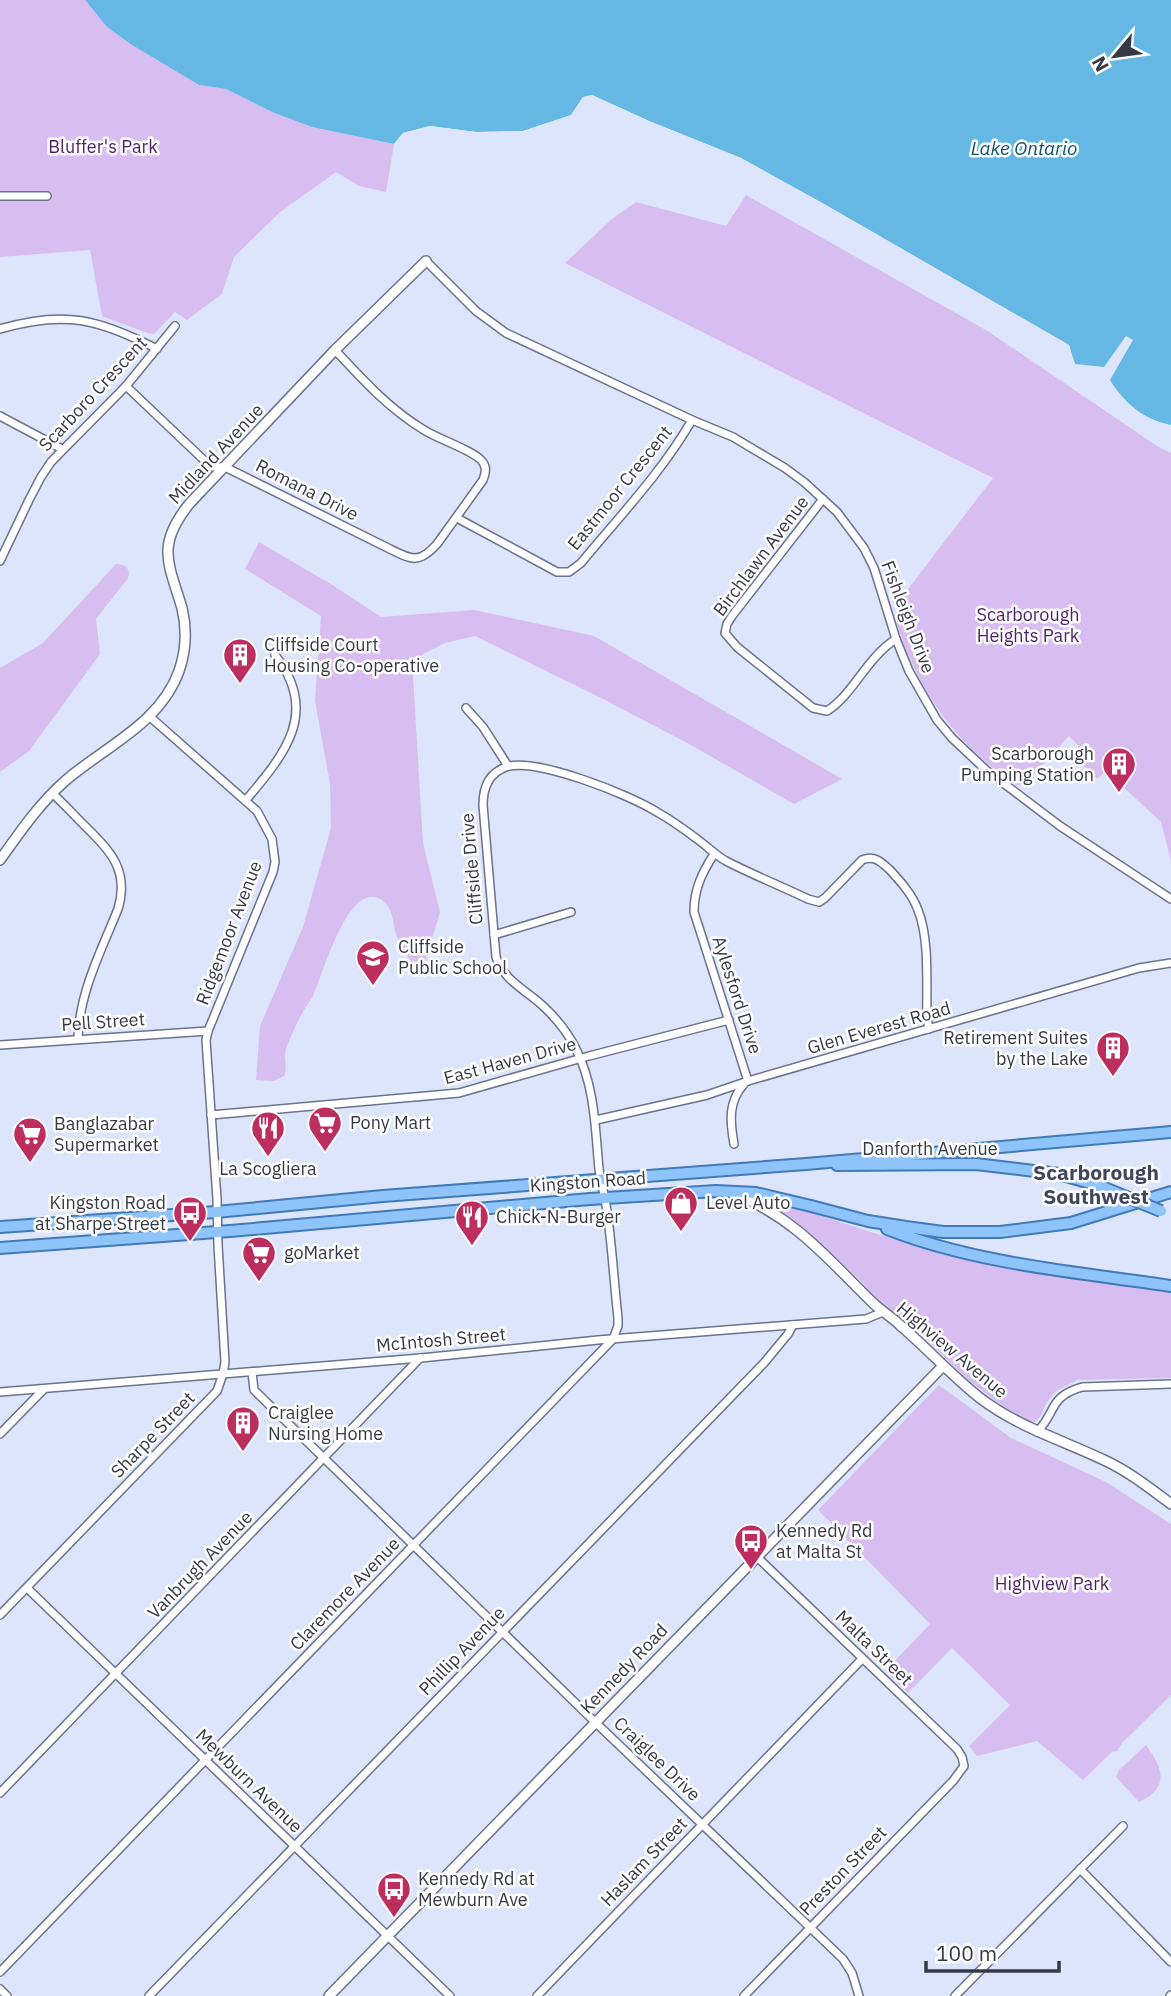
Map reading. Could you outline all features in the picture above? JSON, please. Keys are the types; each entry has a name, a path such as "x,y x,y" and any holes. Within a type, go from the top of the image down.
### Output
{"main road":[{"name":"Kingston Road","path":"0,1227 216,1212 383,1195 806,1164 1171,1132"},
{"name":"Danforth Avenue","path":"806,1164 975,1164 1059,1174 1097,1185 1166,1213"},
{"name":"Kingston Road","path":"0,1248 716,1191 756,1193 868,1221 943,1232 1000,1232 1071,1223 1171,1192"},
{"path":"868,1221 939,1247 974,1255 1171,1286"}],"street":[{"path":"0,195 47,196"},
{"name":"Midland Avenue","path":"0,860 32,815 52,793 149,716 172,688 180,669 185,635 182,610 168,566 169,541 173,528 190,503 335,350 425,261"},
{"name":"Fishleigh Drive","path":"425,261 476,311 506,333 733,437 804,482 843,519 864,548 874,568 909,671 937,720 967,754 1060,826 1171,899"},
{"path":"0,329 35,320 79,319 104,325 157,349"},
{"name":"Scarboro Crescent","path":"0,561 41,477 62,449 126,386 175,326"},
{"path":"335,350 398,413 439,439 477,456 484,462 486,468 483,480 457,518"},
{"name":"Romana Drive","path":"126,386 213,467 225,467 410,559 419,559 429,552 457,518"},
{"path":"0,415 62,449"},
{"name":"Eastmoor Crescent","path":"457,518 557,572 569,572 581,563 649,482 680,441 692,420"},
{"name":"Birchlawn Avenue","path":"823,499 732,616 725,633 737,647 813,708 827,711 883,647 896,639"},
{"path":"246,800 279,760 289,742 295,717 295,698 290,675 275,655"},
{"path":"466,708 483,727 508,766 549,770 625,794 678,825 714,854 808,900 819,902 862,860 877,859 903,884 919,910 925,945 929,1029"},
{"name":"Ridgemoor Avenue","path":"149,716 246,800 257,811 272,839 275,862 208,1031 205,1050 218,1232"},
{"name":"Cliffside Drive","path":"508,766 500,769 487,782 483,797 496,957 513,983 561,1024 580,1059 592,1092 604,1198"},
{"path":"52,793 112,855 121,882 118,909 81,1004 78,1039"},
{"name":"Aylesford Drive","path":"714,854 700,877 694,912 748,1081 736,1095 730,1111 734,1144"},
{"path":"494,935 571,912"},
{"name":"Glen Everest Road","path":"596,1120 707,1095 1139,968 1171,963"},
{"name":"East Haven Drive","path":"211,1115 459,1093 729,1020"},
{"name":"Pell Street","path":"0,1045 208,1031"},
{"name":"Highview Avenue","path":"733,1193 757,1203 781,1218 817,1246 883,1312 900,1324 980,1398 1037,1432 1107,1461 1171,1504"},
{"path":"604,1198 618,1318 613,1339"},
{"path":"218,1232 225,1362 223,1374"},
{"name":"McIntosh Street","path":"0,1392 866,1319 883,1312"},
{"name":"Phillip Avenue","path":"149,1996 764,1363 793,1325"},
{"name":"Claremore Avenue","path":"0,1972 613,1339"},
{"name":"Vanbrugh Avenue","path":"0,1793 421,1358"},
{"name":"Kennedy Road","path":"329,1996 943,1366"},
{"name":"Craiglee Drive","path":"252,1372 254,1390 843,1959 852,1973 859,1996"},
{"name":"Sharpe Street","path":"0,1615 217,1391 223,1374"},
{"path":"1037,1432 1044,1425 1054,1405 1069,1391 1082,1387 1171,1384"},
{"path":"0,1434 44,1388"},
{"name":"Malta Street","path":"756,1556 957,1749 964,1766"},
{"name":"Mewburn Avenue","path":"27,1588 450,1996"},
{"name":"Haslam Street","path":"537,1996 862,1659"},
{"name":"Preston Street","path":"744,1996 953,1781 964,1766"},
{"path":"955,1996 1123,1826"},
{"path":"1080,1870 1171,1962"},
{"path":"0,1990 7,1996"}],"green space":[{"name":"Bluffer's Park","path":"0,0 85,0 107,27 199,85 226,89 272,112 312,127 394,144 386,192 359,186 336,172 279,213 234,257 222,294 187,320 175,312 154,334 102,316 90,250 0,257"},
{"name":"Scarborough Heights Park","path":"746,195 986,330 1171,453 1171,861 1161,822 1106,771 1097,779 1072,755 1079,746 1069,736 1025,784 1016,785 973,751 956,732 913,666 894,615 899,611 905,593 993,478 565,263 612,219 636,202 726,226"},
{"path":"259,542 381,617 474,610 594,636 842,779 794,804 691,745 475,636 445,643 412,660 423,843 440,912 421,976 398,939 386,904 370,897 358,903 338,933 313,996 292,1034 285,1052 284,1076 274,1081 256,1080 260,1026 303,927 331,828 330,784 315,701 321,616 245,569"},
{"path":"116,564 126,567 129,575 96,619 100,654 29,751 0,772 0,668 43,643"},
{"path":"783,1207 812,1213 921,1248 975,1261 1171,1292 1171,1378 1077,1380 1055,1392 1040,1417 1035,1422 1029,1422 967,1379 907,1320 888,1312 864,1284 800,1225 781,1213"},
{"name":"Highview Park","path":"939,1385 1011,1438 1106,1482 1171,1524 1171,1695 1117,1751 1112,1752 1083,1780 1037,1741 977,1756 969,1746 1010,1705 952,1648 908,1693 885,1671 930,1624 818,1510"},
{"path":"1146,1745 1156,1762 1160,1777 1156,1790 1139,1802 1116,1777 1119,1770"}],"water":[{"name":"Lake Ontario","path":"85,0 1171,0 1171,425 1152,419 1136,409 1110,380 1133,340 1126,336 1104,367 1075,364 1069,345 824,204 741,158 592,95 583,97 571,115 523,131 476,132 430,126 403,133 394,144 312,127 272,112 226,89 199,85 107,27"}],"pier":[{"path":"592,95 741,158 824,204 1069,345 1070,360 1066,348 740,161 592,98 585,100 573,118 524,134 477,135 430,130 405,136 397,145 394,144 403,133 430,126 476,132 523,131 571,115 583,97"}],"place":[{"name":"Cliffside Court Housing Co-operative","path":"240,685"},
{"name":"Scarborough Pumping Station","path":"1119,794"},
{"name":"Cliffside Public School","path":"373,987"},
{"name":"Retirement Suites by the Lake","path":"1113,1078"},
{"name":"Pony Mart","path":"325,1153"},
{"name":"La Scogliera","path":"268,1158"},
{"name":"Banglazabar Supermarket","path":"30,1164"},
{"name":"Level Auto","path":"681,1233"},
{"name":"Kingston Road at Sharpe Street","path":"190,1243"},
{"name":"Chick-N-Burger","path":"472,1247"},
{"name":"goMarket","path":"259,1283"},
{"name":"Craiglee Nursing Home","path":"243,1453"},
{"name":"Kennedy Rd at Malta St","path":"751,1571"},
{"name":"Kennedy Rd at Mewburn Ave","path":"394,1919"}],"district":[{"name":"Scarborough Southwest","path":"1096,1185"}]}
